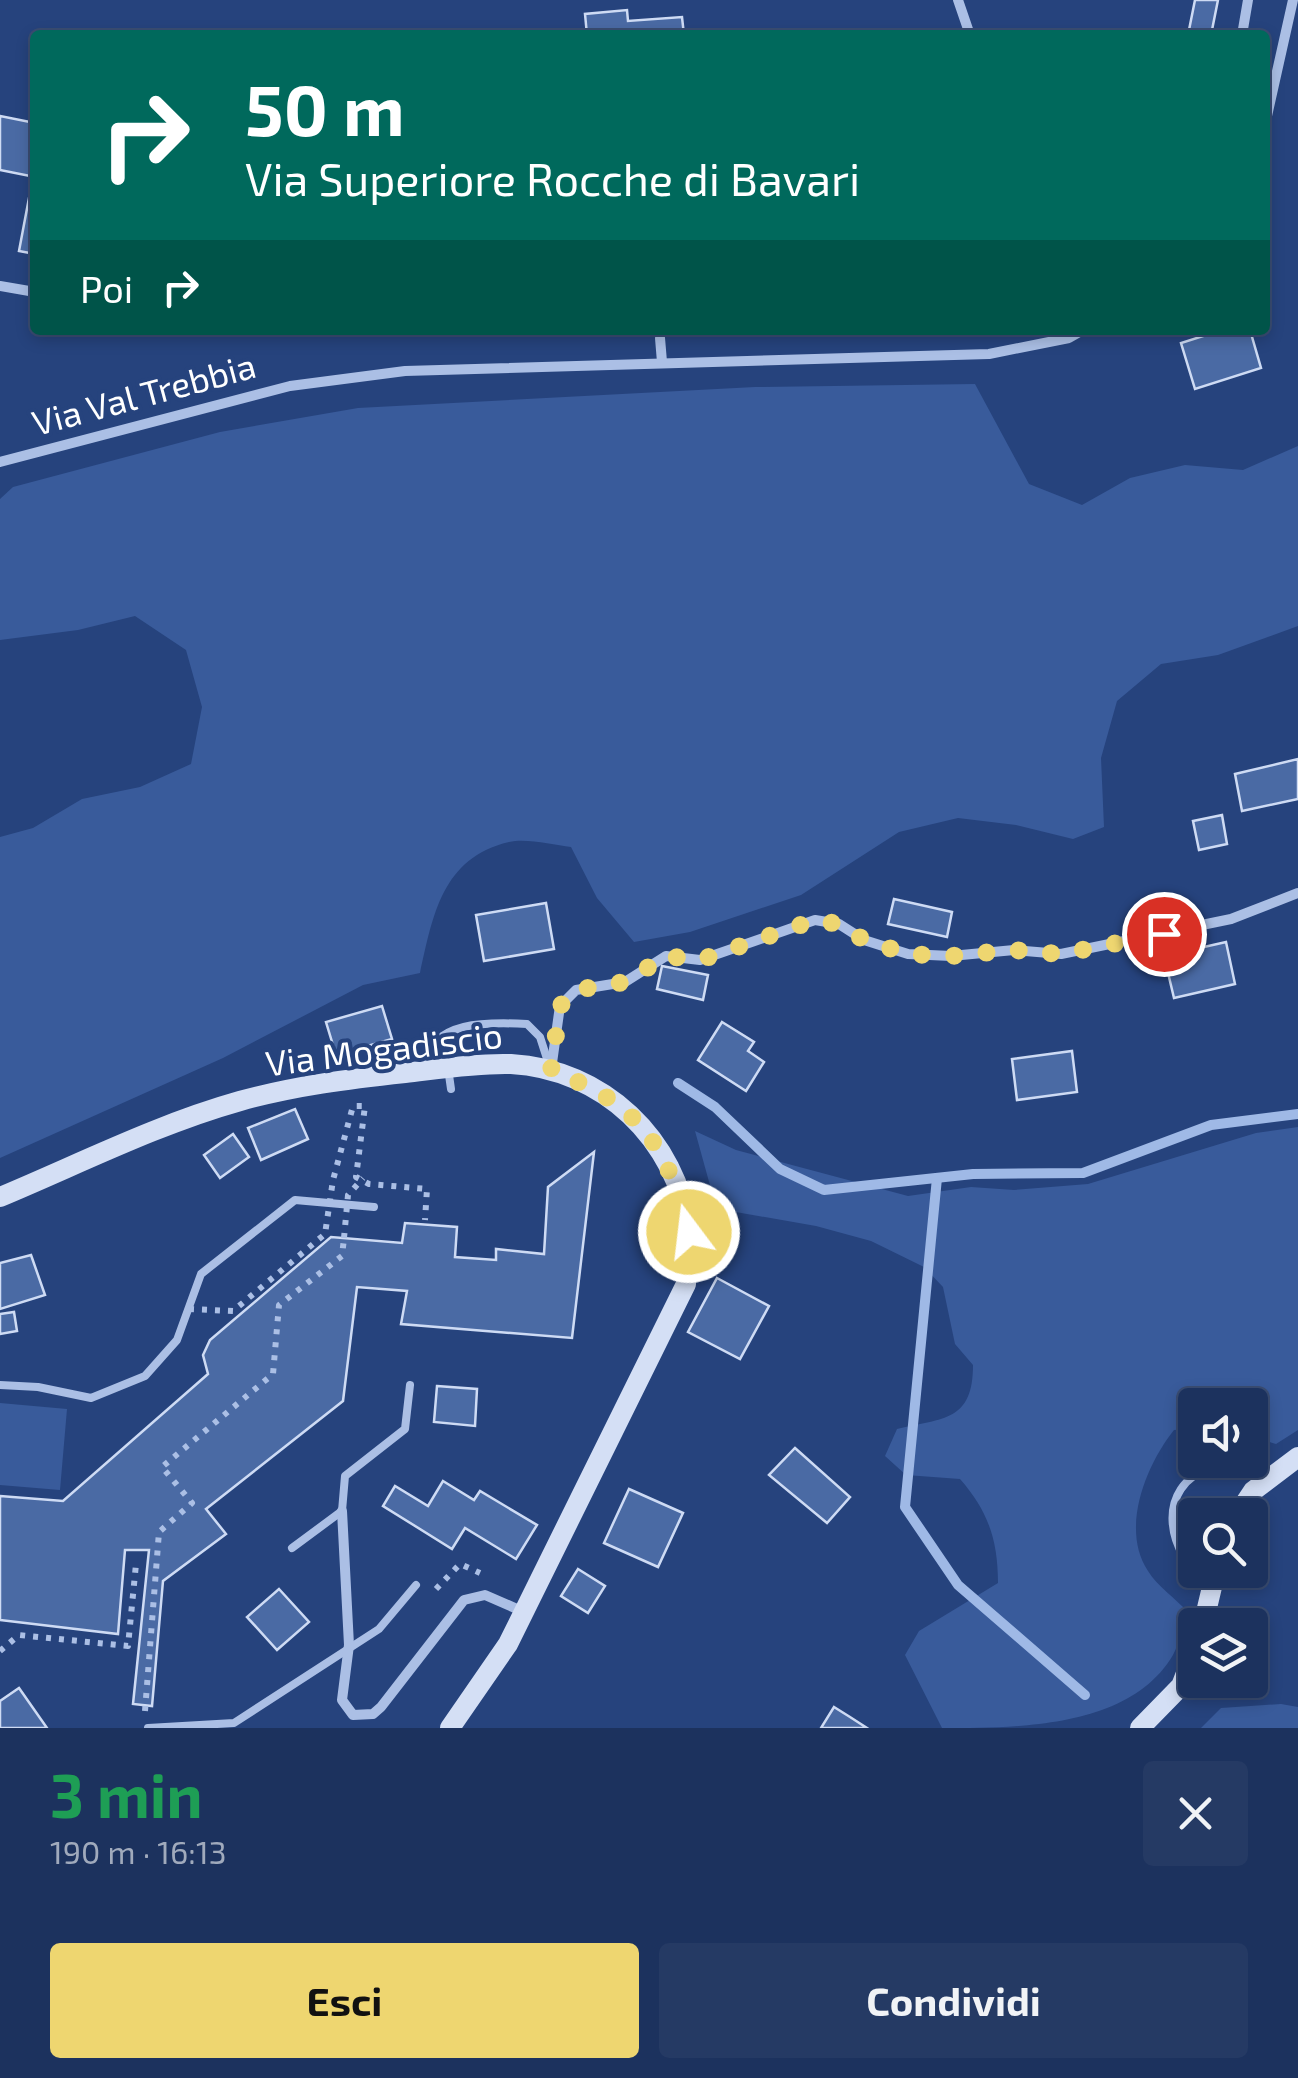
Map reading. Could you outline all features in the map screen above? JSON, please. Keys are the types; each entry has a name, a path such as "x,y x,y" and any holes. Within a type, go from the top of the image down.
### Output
{"street":[{"path":"958,0 968,30"},
{"path":"1243,30 1248,0"},
{"path":"1270,103 1293,0"},
{"path":"0,286 30,291"},
{"name":"Via Val Trebbia","path":"0,462 290,386 405,371 989,354 1074,335"},
{"path":"660,338 662,362"},
{"path":"551,1071 560,1006 576,990 625,982 666,956 700,960 815,920 839,924 864,940 908,954 1014,950 1061,954 1231,919 1298,893"},
{"name":"Via Mogadiscio","path":"0,1197 238,1101 313,1083 424,1070 449,1079 512,1064 551,1071 594,1086 631,1112 663,1155 678,1188 689,1232 686,1284 524,1612 474,1698 450,1728"},
{"path":"1248,1498 1274,1472 1298,1457"},
{"path":"342,1511 349,1645 342,1700 353,1715 373,1714 464,1600 485,1596 524,1612"},
{"path":"1140,1728 1178,1689"}],"lane":[{"path":"424,1070 426,1052 448,1030 511,1023 527,1024 540,1037 551,1071"},
{"path":"0,1385 91,1398 146,1376 178,1340 201,1274 295,1200 374,1207"},
{"path":"292,1548 342,1511 345,1476 404,1429 410,1384"},
{"path":"1178,1552 1171,1526 1174,1502 1186,1482 1211,1468 1274,1472"},
{"path":"149,1727 234,1724 349,1645 380,1629 416,1585"}],"path":[{"path":"188,1308 233,1312 325,1234 332,1180 354,1106 365,1106 356,1177 364,1177 370,1184 427,1189 425,1220"},
{"path":"149,1727 143,1705 160,1532 192,1503 162,1468 274,1374 279,1305 342,1256 348,1195 364,1177"},
{"path":"0,1651 19,1635 128,1646 136,1564"}],"shaded area":[{"path":"975,384 1029,484 1082,505 1130,478 1185,465 1243,470 1298,446 1298,626 1218,655 1161,664 1117,701 1101,758 1104,827 1073,839 1016,825 958,818 899,832 801,895 690,932 634,942 597,898 571,847 509,842 486,850 455,875 436,910 420,973 363,985 223,1058 0,1158 0,837 33,828 82,799 140,787 191,764 202,707 186,650 135,616 78,630 0,640 0,499 13,487 220,432 358,408 755,387"},
{"path":"1298,1127 1298,1430 1276,1444 1268,1442 1268,1388 1178,1388 1178,1430 1164,1444 1146,1479 1136,1536 1148,1571 1184,1608 1178,1608 1178,1642 1173,1655 1154,1679 1130,1697 1101,1710 1038,1724 942,1728 905,1655 919,1631 998,1583 996,1553 984,1515 960,1479 906,1475 885,1456 897,1429 942,1419 953,1414 968,1397 973,1365 955,1344 943,1287 924,1267 871,1241 816,1226 730,1211 711,1189 695,1131 736,1150 908,1196 971,1187 1014,1190 1088,1184 1256,1133"},
{"path":"0,1403 67,1409 60,1490 0,1485"},
{"path":"1281,1704 1298,1707 1298,1728 1201,1728 1221,1708"}],"building":[{"path":"1195,0 1218,0 1212,30 1189,30"},
{"path":"627,10 628,21 682,17 683,30 587,30 585,14"},
{"path":"0,116 30,122 30,176 0,170"},
{"path":"29,198 30,198 30,253 19,251"},
{"path":"1206,335 1251,335 1261,368 1195,389 1181,343"},
{"path":"1298,759 1298,799 1242,811 1235,774"},
{"path":"1222,815 1227,844 1199,850 1193,821"},
{"path":"894,899 952,912 947,937 888,924"},
{"path":"546,903 554,949 484,961 476,915"},
{"path":"1226,942 1235,984 1174,998 1164,956"},
{"path":"662,966 708,975 703,1000 657,989"},
{"path":"382,1006 392,1039 336,1055 326,1022"},
{"path":"722,1022 754,1042 748,1051 764,1062 746,1091 698,1060"},
{"path":"1072,1051 1077,1092 1017,1100 1012,1059"},
{"path":"295,1109 308,1139 261,1160 248,1128"},
{"path":"233,1134 249,1157 220,1178 204,1155"},
{"path":"594,1152 572,1338 401,1324 407,1291 357,1287 343,1401 206,1509 226,1534 163,1581 152,1706 133,1704 149,1550 125,1550 118,1634 0,1620 0,1496 63,1501 208,1374 203,1355 210,1340 331,1237 402,1243 405,1223 457,1227 455,1257 496,1260 496,1249 544,1254 548,1187"},
{"path":"31,1255 45,1295 0,1309 0,1263"},
{"path":"717,1278 769,1306 740,1359 688,1332"},
{"path":"14,1312 17,1331 0,1334 0,1314"},
{"path":"437,1386 477,1389 475,1426 434,1422"},
{"path":"795,1448 850,1497 827,1523 769,1475"},
{"path":"443,1481 474,1500 480,1491 537,1525 516,1559 465,1528 452,1549 383,1506 395,1486 428,1506"},
{"path":"629,1489 683,1513 658,1567 604,1543"},
{"path":"578,1569 605,1586 588,1613 561,1596"},
{"path":"279,1589 309,1622 277,1650 247,1617"},
{"path":"19,1688 47,1728 0,1728 0,1701"},
{"path":"834,1707 850,1717 867,1728 821,1728"}],"waterway":[{"path":"678,1083 715,1107 780,1169 824,1190 973,1174 1083,1173 1211,1125 1298,1114"},
{"path":"937,1178 905,1507 958,1585 1085,1695"}],"route":[{"path":"689,1232 678,1188 663,1155 631,1112 594,1086 551,1071 560,1006 576,990 625,982 666,956 700,960 815,920 839,924 864,940 908,954 951,956 1014,950 1061,954 1164,934"}]}
